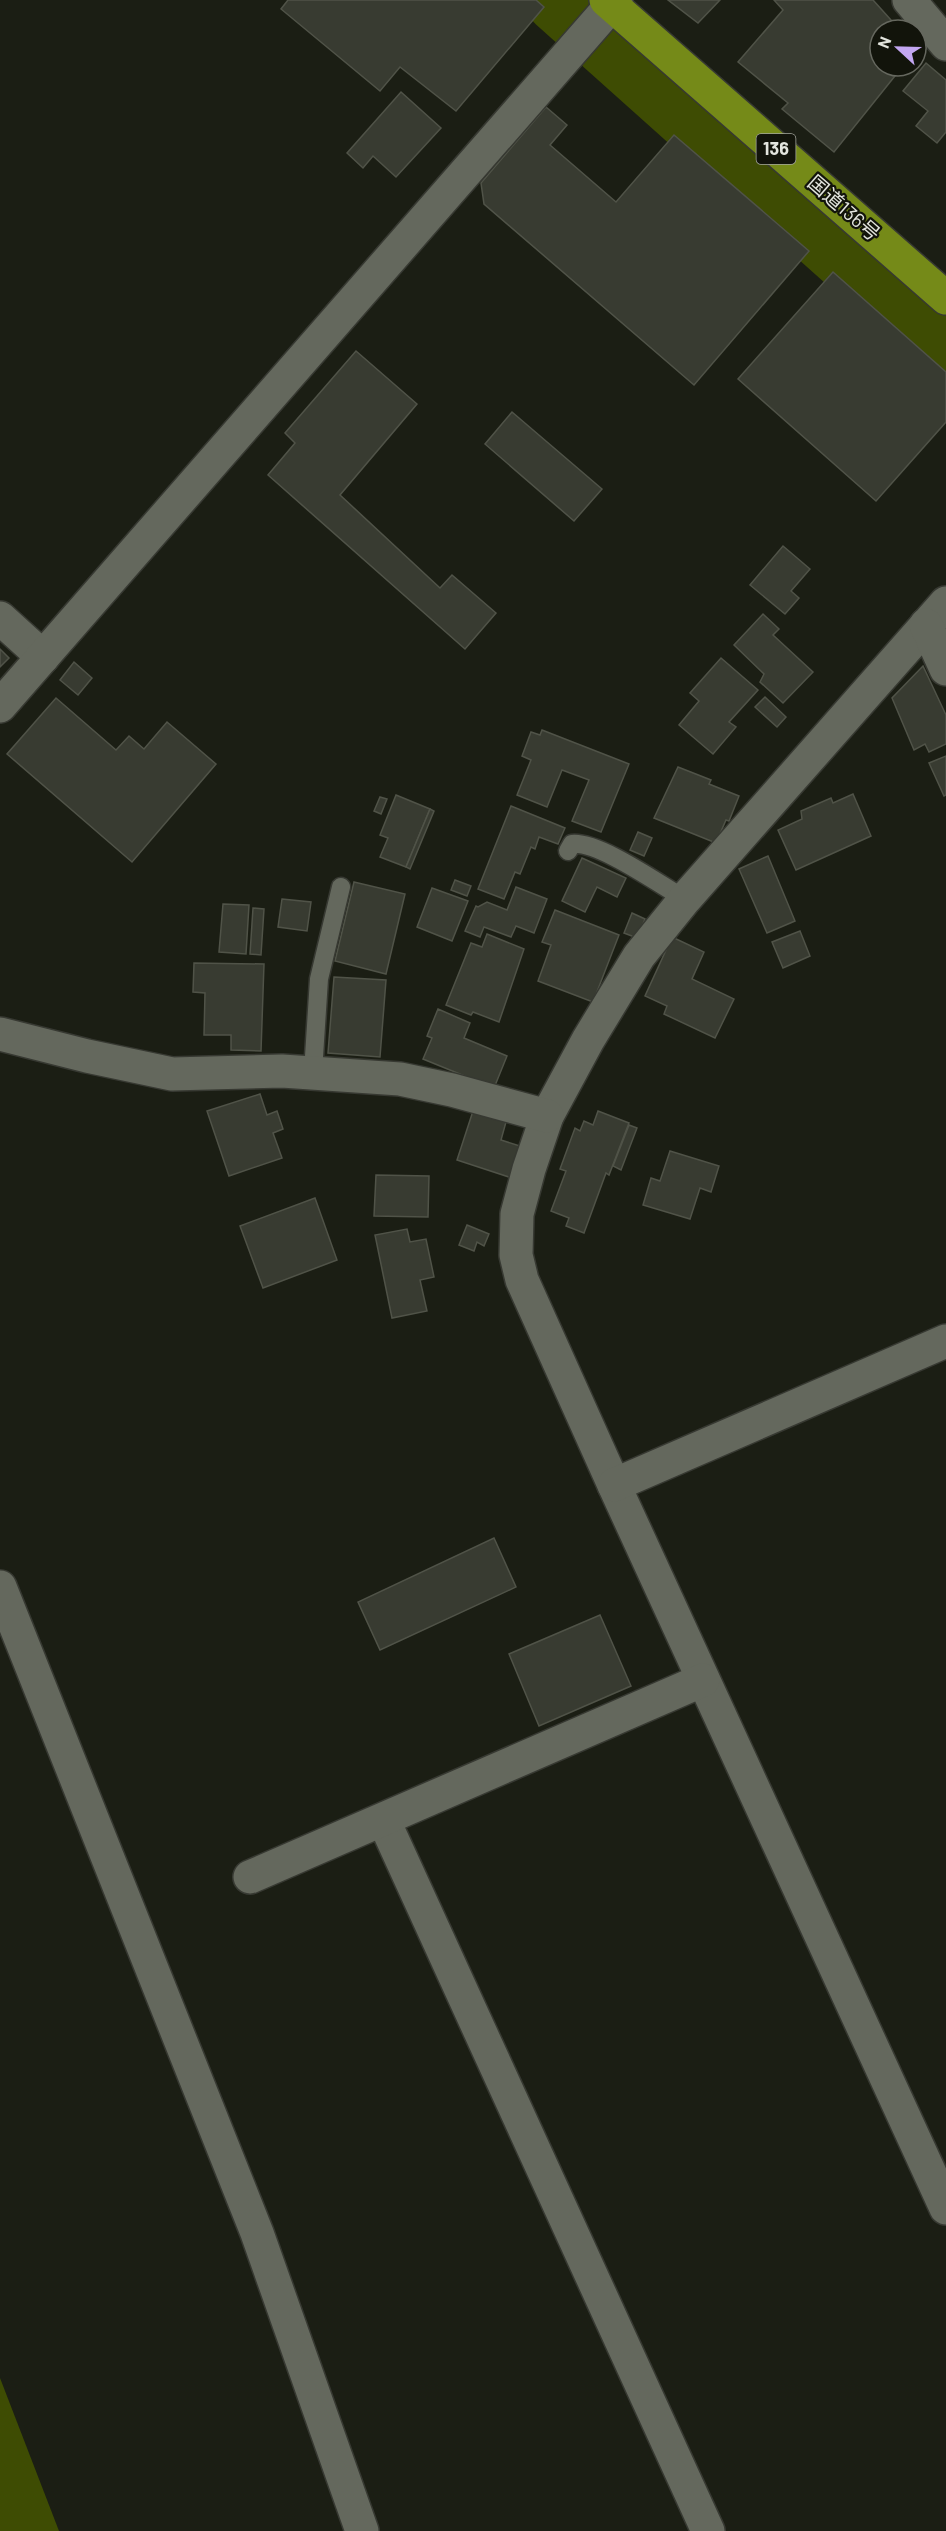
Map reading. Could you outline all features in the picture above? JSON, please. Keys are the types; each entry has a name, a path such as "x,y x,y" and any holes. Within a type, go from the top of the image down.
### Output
{"highway":[{"name":"国道136号","path":"611,2 946,298"}],"street":[{"path":"909,0 946,44"},
{"path":"0,706 611,2"},
{"path":"936,614 946,669"},
{"path":"936,614 685,900 639,956 588,1040 547,1116 529,1168 517,1214 516,1255 522,1280 614,1485 946,2208"},
{"path":"0,618 43,657"},
{"path":"0,1034 107,1061 172,1074 282,1071 400,1079 452,1090 547,1116"},
{"path":"614,1485 946,1341"},
{"path":"0,1587 257,2233 362,2531"},
{"path":"250,1877 384,1821 703,1680"},
{"path":"384,1821 708,2531"}],"lane":[{"path":"568,851 572,844 580,843 606,852 685,900"},
{"path":"314,1072 319,979 341,887"}],"shaded area":[{"path":"0,2378 59,2531 0,2531"}],"building":[{"path":"288,0 536,0 544,7 456,111 400,67 380,91 281,9"},
{"path":"668,0 720,0 698,23"},
{"path":"774,0 873,0 889,18 868,18 868,78 893,78 834,152 782,109 788,103 738,62 783,10"},
{"path":"928,65 946,80 946,132 937,143 916,126 928,111 903,91 914,78 928,78"},
{"path":"401,92 441,128 396,177 373,156 363,168 347,153"},
{"path":"546,107 567,125 550,145 616,202 674,135 809,251 694,385 484,204 481,183"},
{"path":"833,272 946,372 946,422 876,501 738,379"},
{"path":"356,351 417,404 340,495 440,588 452,575 496,613 465,649 268,475 295,443 285,433"},
{"path":"512,412 602,489 574,521 485,444"},
{"path":"783,546 810,569 791,591 799,598 785,614 750,585"},
{"path":"763,614 779,629 773,635 813,672 783,703 760,682 764,674 734,645"},
{"path":"0,649 9,658 0,667"},
{"path":"721,658 758,690 729,722 736,727 713,754 679,725 699,701 690,693"},
{"path":"74,662 92,678 78,695 60,680"},
{"path":"923,666 946,715 946,744 929,752 925,744 914,750 892,698"},
{"path":"765,697 786,717 777,727 755,707"},
{"path":"56,698 116,750 129,736 144,749 167,722 216,764 132,862 7,754"},
{"path":"542,730 629,764 601,832 572,821 589,780 562,770 547,807 517,795 531,760 522,756 531,732 540,735"},
{"path":"946,756 946,795 944,796 929,763"},
{"path":"678,767 711,780 709,784 739,796 729,821 726,820 716,843 654,818"},
{"path":"853,794 871,836 796,870 778,830 802,819 801,811 831,798 833,803"},
{"path":"396,795 430,809 406,867 380,857 388,838 380,835"},
{"path":"380,797 387,799 381,814 374,811"},
{"path":"511,806 565,828 558,844 539,837 535,849 531,847 520,874 515,872 504,899 478,889"},
{"path":"430,809 434,811 410,869 406,867"},
{"path":"638,832 652,838 644,856 630,850"},
{"path":"768,856 795,921 767,933 739,869"},
{"path":"582,858 626,878 617,897 597,887 585,912 562,901"},
{"path":"455,880 471,886 467,896 451,890"},
{"path":"354,882 405,894 386,974 335,961"},
{"path":"516,887 547,899 534,933 516,926 511,937 484,927 480,937 465,931 476,906 487,902 507,910"},
{"path":"432,888 468,901 452,941 417,927"},
{"path":"282,899 311,902 307,931 278,927"},
{"path":"223,904 249,905 246,954 219,952"},
{"path":"253,908 264,909 261,955 250,954"},
{"path":"555,910 619,935 593,1002 538,981 551,945 542,942"},
{"path":"632,913 645,919 637,938 624,933"},
{"path":"800,931 810,956 783,968 772,942"},
{"path":"487,934 524,949 499,1022 473,1012 471,1015 446,1005 471,943 482,947"},
{"path":"672,937 704,952 692,979 734,999 715,1038 664,1014 667,1006 645,996"},
{"path":"194,963 264,964 261,1051 231,1050 231,1035 204,1035 205,993 193,992"},
{"path":"334,977 386,980 380,1057 328,1053"},
{"path":"438,1009 470,1023 464,1038 507,1056 494,1088 423,1059 432,1038 427,1036"},
{"path":"260,1094 267,1115 277,1111 283,1129 273,1133 282,1158 229,1176 207,1111"},
{"path":"473,1111 506,1122 501,1140 523,1147 512,1178 457,1160"},
{"path":"598,1111 629,1123 609,1175 606,1173 584,1233 566,1226 569,1218 551,1211 566,1171 560,1169 575,1128 580,1131 584,1121 593,1125"},
{"path":"629,1125 637,1128 621,1170 613,1166"},
{"path":"670,1151 719,1166 711,1192 700,1188 690,1219 643,1205 651,1178 660,1181"},
{"path":"376,1175 429,1176 428,1217 374,1216"},
{"path":"315,1198 337,1260 263,1288 240,1226"},
{"path":"467,1225 489,1234 484,1246 477,1242 474,1251 459,1245"},
{"path":"407,1229 410,1242 426,1239 434,1277 420,1280 427,1311 392,1318 375,1235"},
{"path":"494,1538 516,1587 380,1650 358,1602"},
{"path":"600,1615 631,1686 539,1726 509,1654"}],"waterway":[{"path":"558,0 946,347"}]}
